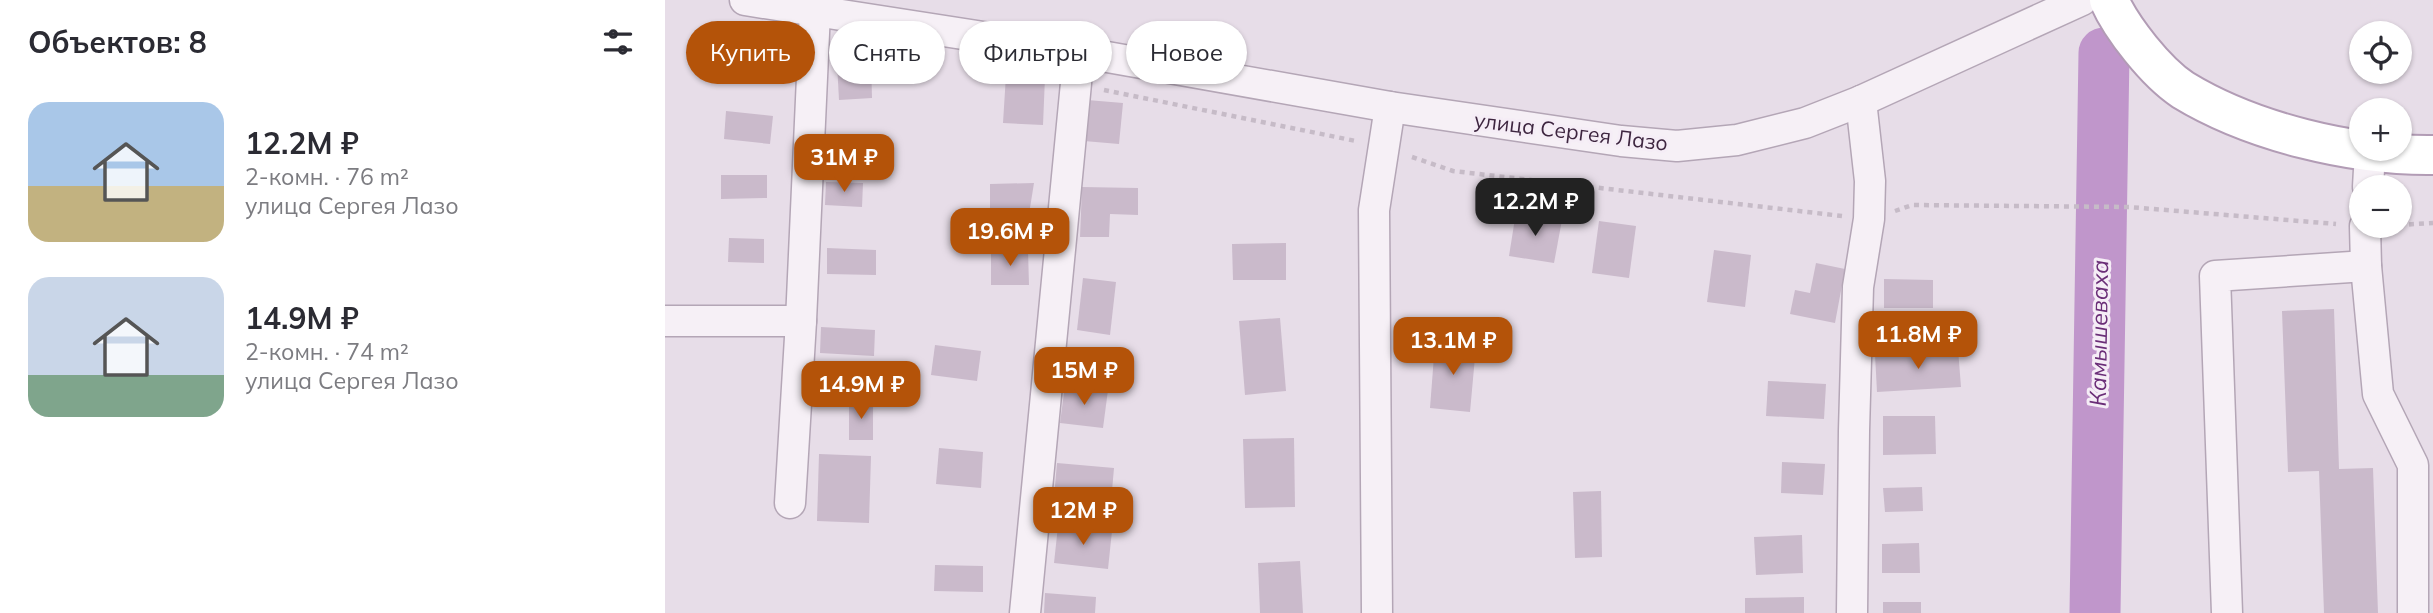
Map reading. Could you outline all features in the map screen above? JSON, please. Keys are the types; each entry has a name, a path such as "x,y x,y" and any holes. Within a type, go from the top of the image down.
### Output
{"main road":[{"path":"2109,0 2116,15 2143,52 2180,88 2224,112 2329,145 2369,170 2433,155"}],"street":[{"name":"улица Сергея Лазо","path":"745,0 959,33"},
{"name":"улица Сергея Лазо","path":"1112,58 1390,107 1621,141 1677,146 1737,139 1805,123 1861,101 2082,0"},
{"path":"790,503 815,11"},
{"path":"1025,613 1076,85"},
{"path":"1852,613 1858,287 1869,219 1870,181 1861,101"},
{"path":"1377,613 1374,210 1390,107"},
{"path":"2365,238 2365,265 2378,394 2413,465 2413,613"},
{"path":"2227,613 2215,276 2365,265"},
{"path":"665,321 801,321"}],"path":[{"path":"1076,85 1382,147 1453,171 1869,219 1912,205 2129,207 2349,225"},
{"path":"2412,224 2433,223"}],"building":[{"path":"838,84 872,84 872,98 839,100"},
{"path":"1005,84 1045,84 1043,125 1003,123"},
{"path":"1087,100 1123,103 1119,144 1084,141"},
{"path":"726,111 773,116 770,144 724,139"},
{"path":"721,175 767,175 767,198 721,199"},
{"path":"826,182 863,183 862,207 825,205"},
{"path":"1034,183 1029,214 990,211 990,184"},
{"path":"1082,187 1138,188 1138,215 1110,214 1109,237 1080,237"},
{"path":"1516,212 1562,220 1554,263 1509,256"},
{"path":"1599,221 1636,226 1629,278 1592,273"},
{"path":"729,238 764,239 764,263 728,262"},
{"path":"1286,243 1286,280 1233,280 1232,244"},
{"path":"827,248 876,250 876,275 827,274"},
{"path":"991,250 1028,250 1029,285 991,285"},
{"path":"1714,250 1751,255 1745,307 1707,302"},
{"path":"1816,263 1845,269 1835,323 1790,314 1795,290 1810,293"},
{"path":"1083,278 1116,282 1110,335 1077,330"},
{"path":"1884,279 1933,280 1933,308 1884,308"},
{"path":"2334,309 2339,469 2373,468 2378,613 2324,613 2319,471 2288,472 2282,311"},
{"path":"1280,318 1286,391 1245,395 1239,321"},
{"path":"821,327 875,330 874,356 820,353"},
{"path":"1435,343 1476,346 1470,412 1430,408"},
{"path":"935,345 981,351 977,381 931,375"},
{"path":"1958,349 1961,387 1877,392 1875,354"},
{"path":"1768,381 1826,384 1824,419 1766,416"},
{"path":"1065,385 1108,390 1103,428 1060,423"},
{"path":"849,401 873,401 873,440 849,440"},
{"path":"1883,416 1935,416 1936,454 1883,455"},
{"path":"1294,438 1295,507 1245,508 1243,439"},
{"path":"939,448 983,452 981,488 936,484"},
{"path":"819,454 871,456 869,523 817,521"},
{"path":"1782,462 1825,464 1823,495 1781,493"},
{"path":"1057,463 1114,468 1111,502 1054,497"},
{"path":"1922,487 1923,511 1885,512 1883,488"},
{"path":"1601,491 1602,557 1575,558 1573,492"},
{"path":"1058,526 1112,531 1108,569 1054,563"},
{"path":"1802,535 1803,573 1756,575 1754,537"},
{"path":"1919,543 1920,573 1882,573 1882,544"},
{"path":"1300,561 1303,613 1260,613 1258,563"},
{"path":"935,565 983,566 983,592 934,591"},
{"path":"1045,593 1096,597 1095,613 1044,613"},
{"path":"1804,597 1804,613 1745,613 1745,598"},
{"path":"1883,602 1921,602 1921,613 1883,613"}],"waterway":[{"name":"Камышеваха","path":"2095,613 2104,53"}]}
